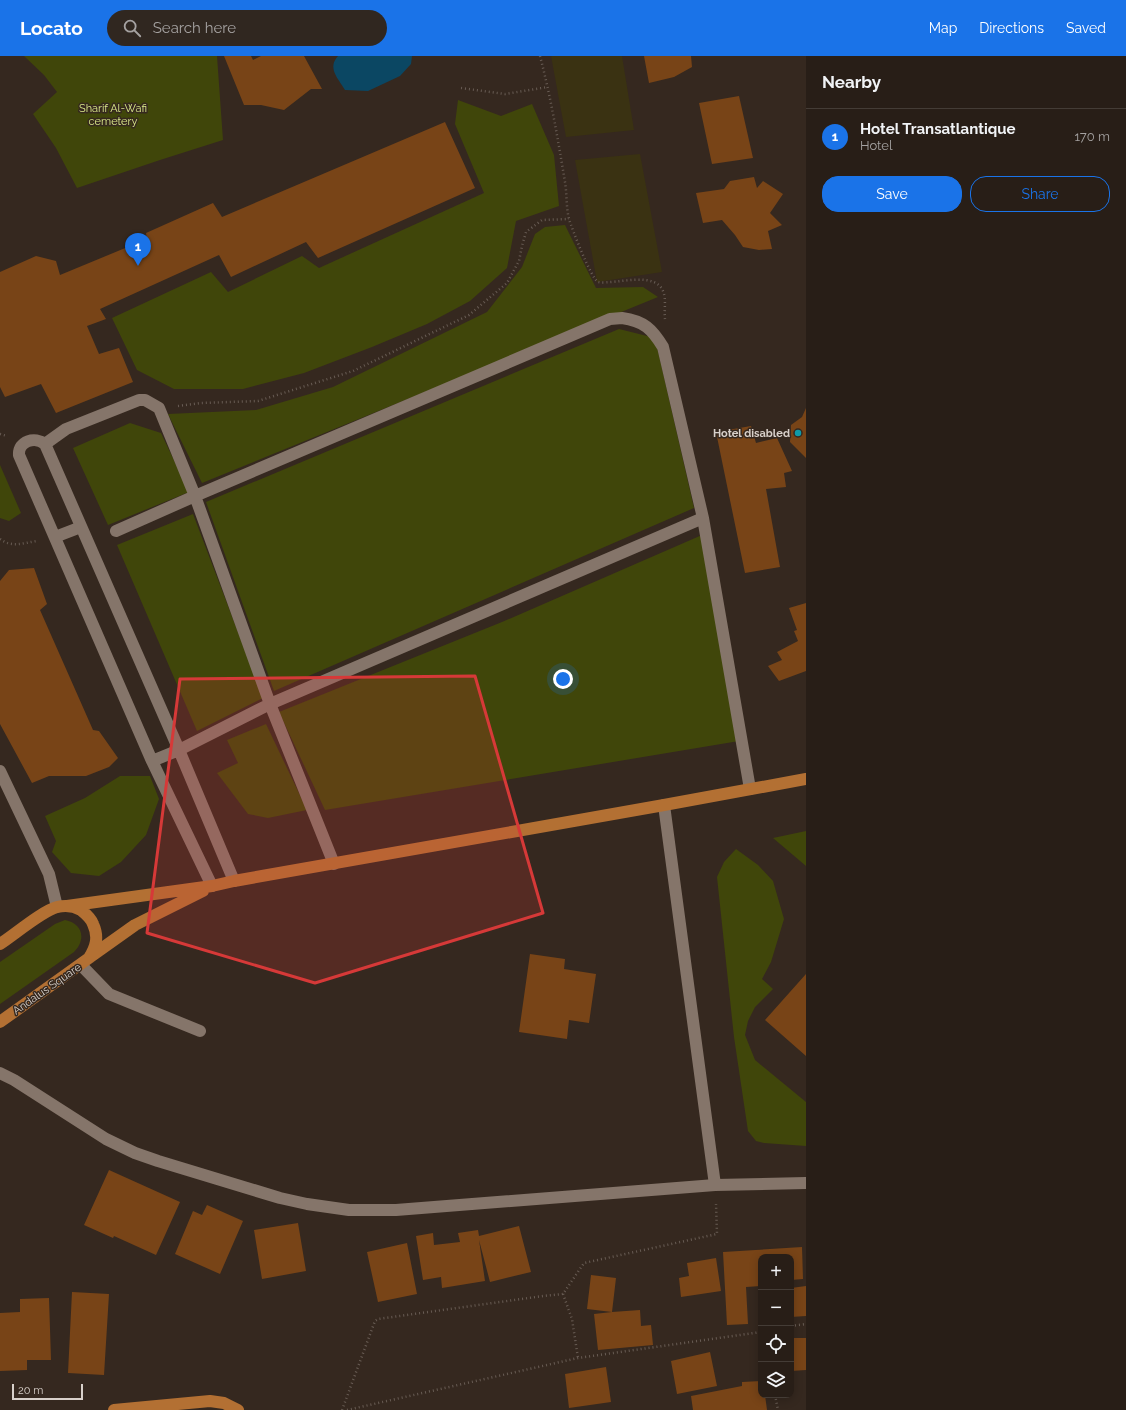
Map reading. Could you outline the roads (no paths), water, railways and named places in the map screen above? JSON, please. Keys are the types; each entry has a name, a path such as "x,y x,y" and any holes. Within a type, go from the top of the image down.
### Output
{"main road":[{"path":"0,944 48,911 62,906 212,886 806,778"},
{"path":"85,962 135,925 212,886"},
{"name":"Andalus Square","path":"0,1022 85,962 94,950 97,940 96,930 92,921 86,913 77,908 62,906"},
{"path":"114,1410 210,1402 224,1403 238,1410"}],"street":[{"path":"116,532 195,496 610,319 635,319 647,326 656,334 663,347 703,518 750,789"},
{"path":"45,444 66,429 139,400 145,400 159,408 195,496 270,704 334,864"},
{"path":"212,886 152,762 19,453 22,446 28,441 38,440 45,444 179,750 234,881"},
{"path":"152,762 270,704 703,518"},
{"path":"55,537 81,527"},
{"path":"0,771 49,874 62,906"},
{"path":"664,805 715,1185"},
{"path":"85,962 109,994 200,1031"},
{"path":"0,1073 14,1080 106,1138 135,1153 280,1198 307,1204 349,1210 396,1210 715,1185 806,1183"}],"water":[{"path":"338,56 412,56 411,64 400,76 368,91 345,90 335,73 333,65"}],"place":[{"name":"Hotel Transatlantique","path":"138,266"},
{"name":"Hotel disabled","path":"798,433"}],"park label":[{"name":"Sharif Al-Wafi cemetery","path":"113,114"}]}
